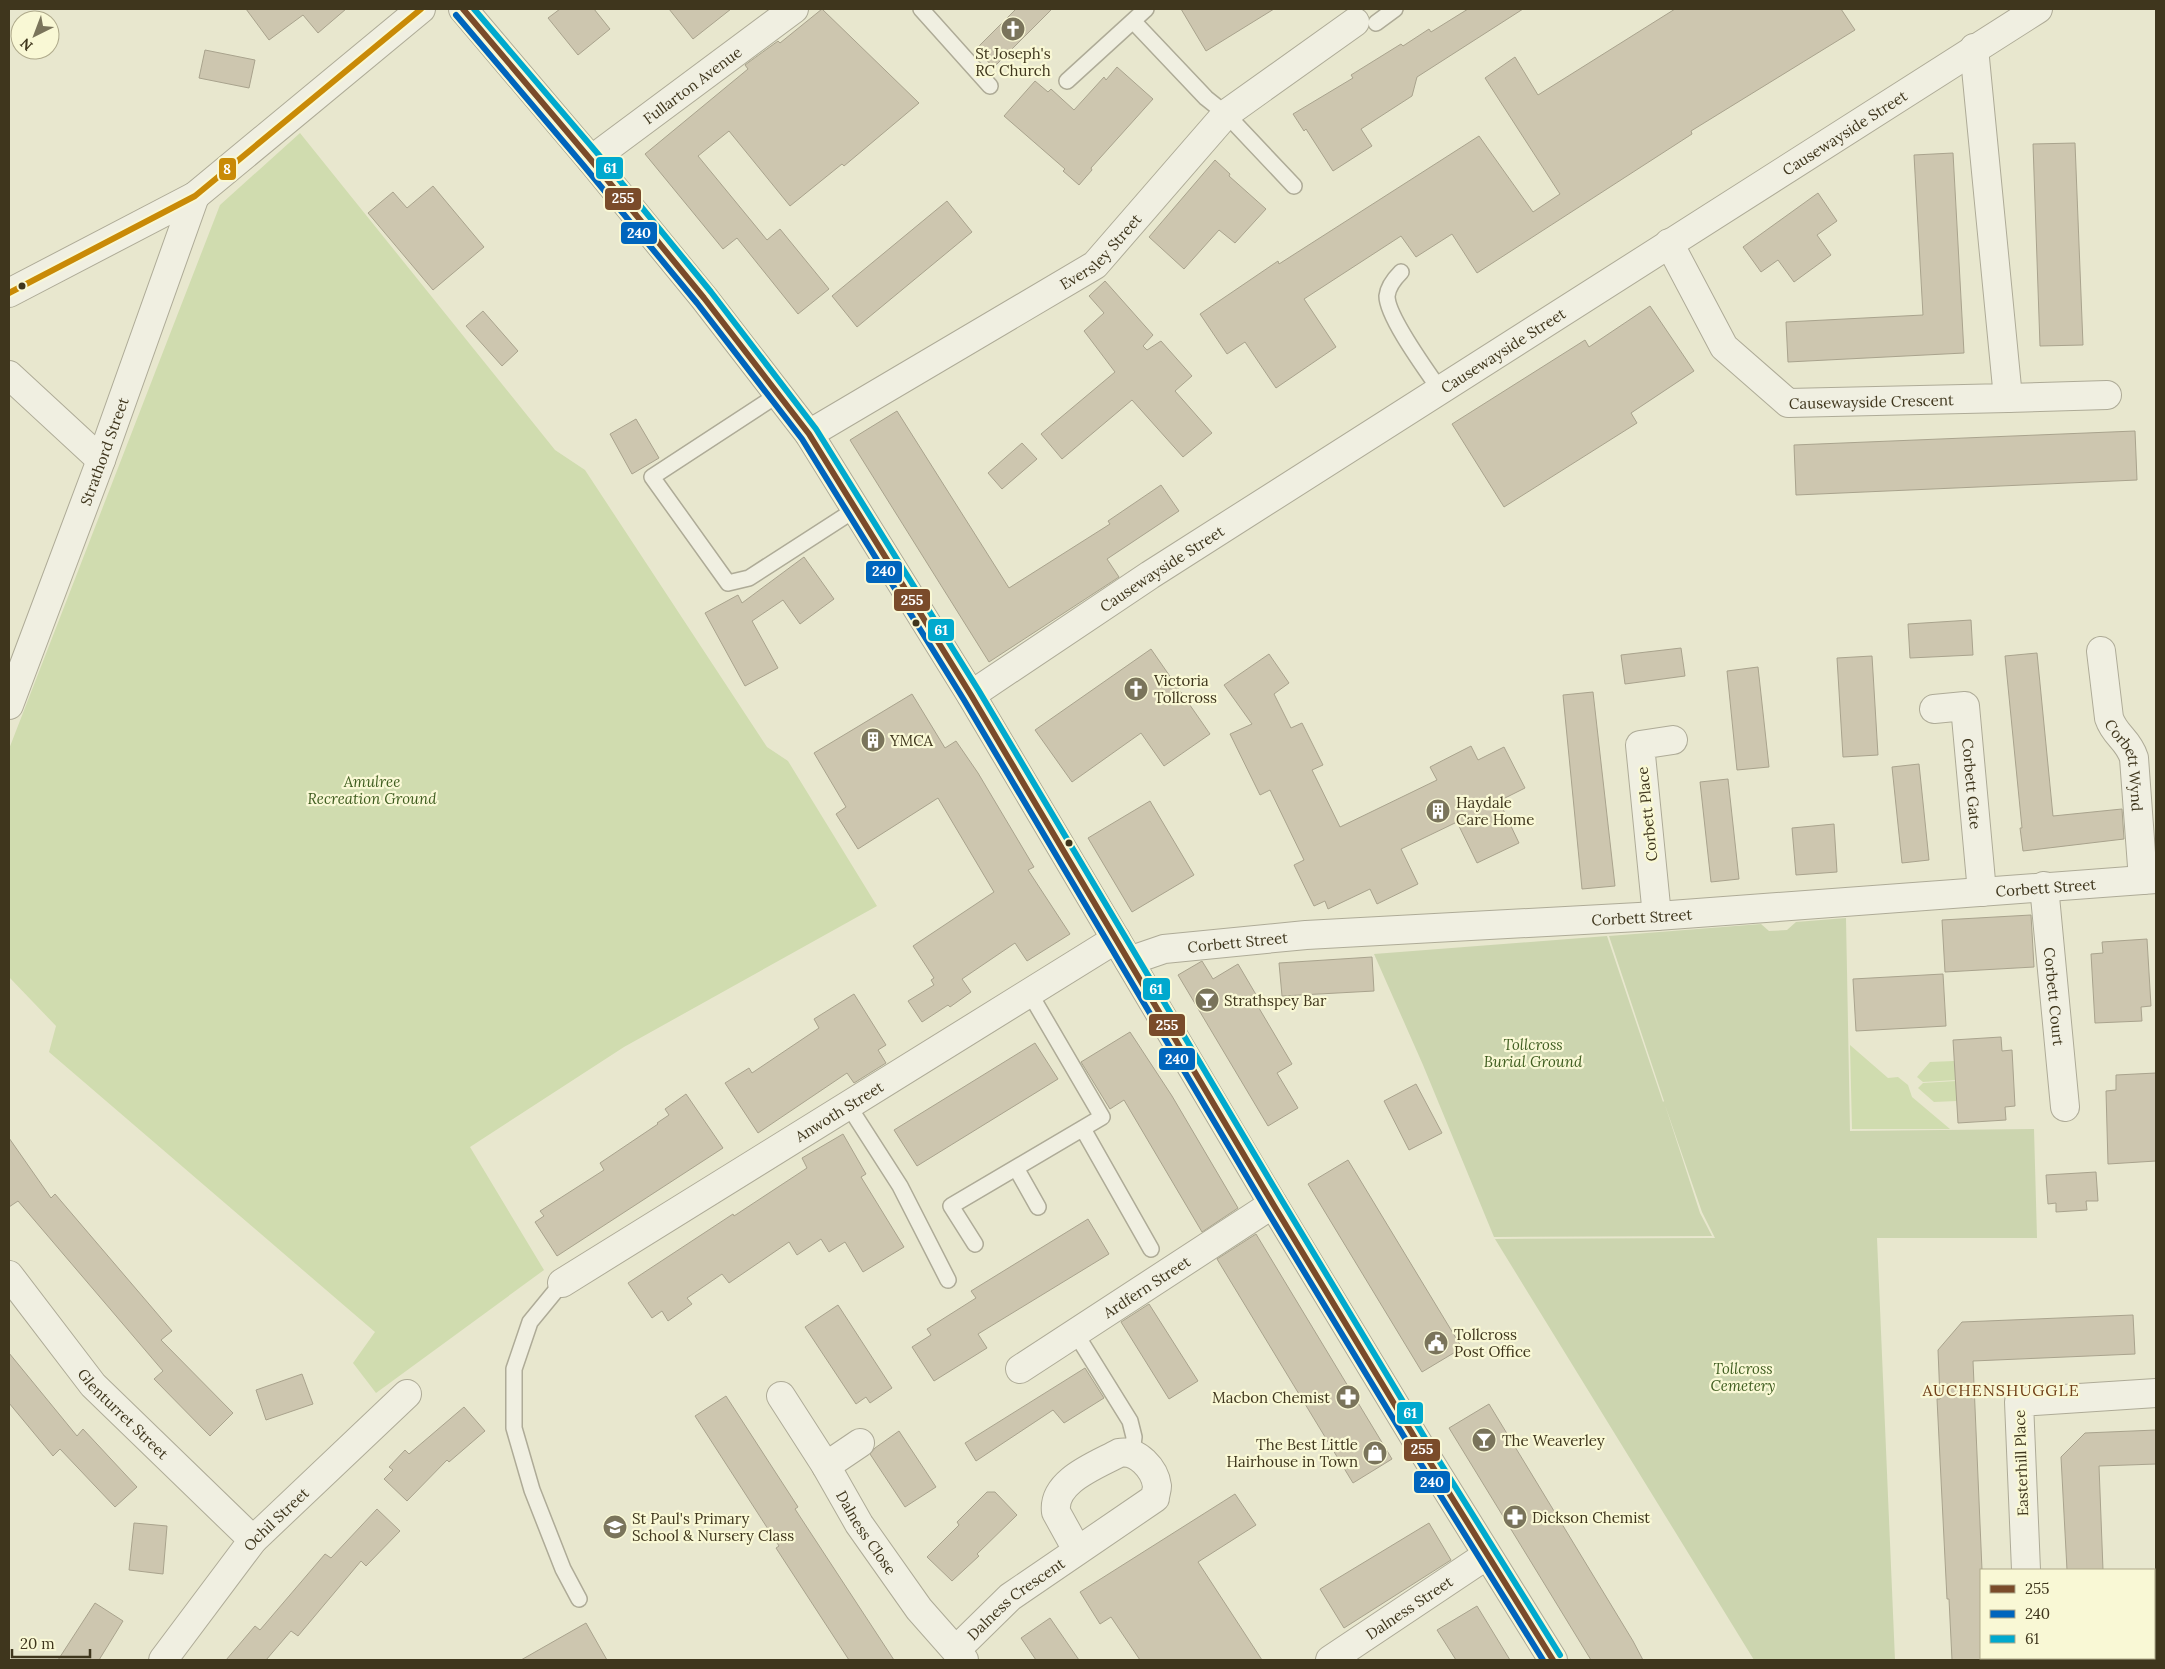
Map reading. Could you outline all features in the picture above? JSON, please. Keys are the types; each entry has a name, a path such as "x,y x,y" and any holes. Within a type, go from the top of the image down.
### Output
{"street":[{"path":"9,293 195,196 421,9"},
{"path":"463,9 591,160 704,298 809,434 971,695 1273,1204 1554,1660"},
{"name":"Fullarton Avenue","path":"591,160 794,9"},
{"name":"Causewayside Street","path":"971,695 1159,570 1974,48 2038,9"},
{"name":"Eversley Street","path":"809,434 1095,265 1226,114 1365,22"},
{"path":"1974,48 2008,398"},
{"name":"Strathord Street","path":"9,705 101,460 195,196"},
{"name":"Causewayside Crescent","path":"1669,244 1724,347 1788,403 2106,395"},
{"path":"9,375 101,460"},
{"name":"Corbett Wynd","path":"2101,651 2109,718 2113,728 2130,745 2134,758 2150,880"},
{"name":"Corbett Gate","path":"1934,709 1965,706 1982,892"},
{"name":"Corbett Place","path":"1657,916 1640,745 1674,740"},
{"name":"Corbett Street","path":"1123,950 1164,949 1306,935 1657,916 2044,886 2150,880"},
{"name":"Corbett Court","path":"2044,886 2065,1107"},
{"name":"Anwoth Street","path":"562,1283 1029,992 1123,950"},
{"name":"Ardfern Street","path":"1020,1369 1273,1204"},
{"name":"Glenturret Street","path":"9,1275 93,1385 253,1540"},
{"name":"Easterhill Place","path":"2026,1569 2019,1402 2156,1393"},
{"name":"Ochil Street","path":"163,1660 253,1540 406,1394"},
{"name":"Dalness Close","path":"781,1396 826,1466 859,1524 919,1609 960,1655"},
{"path":"826,1466 860,1443"},
{"name":"Dalness Crescent","path":"960,1655 1010,1597 1077,1550 1132,1516 1155,1498 1157,1487 1153,1473 1144,1462 1132,1453 1119,1453 1074,1478 1065,1486 1060,1495 1056,1512 1077,1550"},
{"name":"Dalness Street","path":"1330,1660 1488,1555"}],"lane":[{"path":"921,9 990,86"},
{"path":"1067,81 1146,9"},
{"path":"1365,22 1395,9"},
{"path":"1133,21 1206,98 1226,114 1294,186"},
{"path":"1401,272 1393,280 1387,295 1392,311 1410,344 1440,390"},
{"path":"779,394 652,477 728,583 748,578 856,509"},
{"path":"975,1244 951,1206 1102,1117 1029,992"},
{"path":"848,1105 900,1186 948,1280"},
{"path":"1082,1129 1151,1249"},
{"path":"1016,1168 1038,1207"},
{"path":"562,1283 530,1322 514,1370 514,1428 532,1490 563,1569 579,1599"},
{"path":"1076,1334 1130,1421 1134,1438 1132,1453"}],"green space":[{"name":"Amulree Recreation Ground","path":"300,133 555,450 585,470 767,747 788,761 877,906 624,1047 470,1147 544,1270 376,1393 353,1363 375,1332 49,1052 56,1026 9,977 9,749 220,205"},
{"name":"Tollcross Cemetery","path":"1846,918 1850,1131 2034,1129 2037,1238 1877,1238 1895,1660 1754,1660 1495,1239 1715,1238 1702,1212 1665,1105 1700,1213 1712,1236 1494,1237 1423,1065 1374,954 1607,936 1663,1102 1609,936 1761,924 1769,931 1787,930 1796,922"},
{"path":"1850,1045 1888,1078 1898,1077 1908,1085 1912,1097 1950,1129 1852,1129"},
{"path":"1954,1061 1956,1080 1923,1082 1917,1077 1930,1062"},
{"path":"1956,1081 1957,1101 1934,1102 1918,1088 1923,1083"}],"building":[{"path":"246,9 346,9 318,33 303,15 269,40"},
{"path":"560,9 594,9 610,29 578,55 548,18"},
{"path":"669,9 731,9 693,39"},
{"path":"822,9 919,103 844,166 842,164 790,206 729,131 698,156 767,240 780,229 829,289 798,314 737,238 723,249 645,154 748,69 745,65 778,41 780,43"},
{"name":"St Joseph's RC Church","path":"1016,9 1052,9 994,67 975,50"},
{"path":"1181,9 1274,9 1206,51"},
{"path":"1468,9 1523,9 1417,77 1412,96 1361,129 1372,146 1333,171 1306,129 1304,131 1293,114 1353,78 1351,75 1401,44 1403,46 1429,29 1431,32"},
{"path":"1675,9 1841,9 1855,30 1691,131 1692,134 1477,273 1452,234 1416,257 1401,236 1304,299 1336,347 1276,388 1245,342 1227,354 1200,314 1278,261 1279,264 1479,136 1533,212 1560,194 1485,78 1515,57 1538,95"},
{"path":"205,50 255,60 249,88 199,78"},
{"path":"1117,67 1153,99 1091,168 1092,170 1079,185 1063,171 1065,169 1004,116 1035,81 1048,92 1051,89 1074,110 1104,77 1106,80"},
{"path":"2075,143 2083,345 2040,346 2033,144"},
{"path":"1953,153 1964,353 1788,362 1786,322 1923,315 1914,155"},
{"path":"1215,160 1230,174 1229,176 1266,209 1235,243 1219,230 1184,269 1149,237"},
{"path":"433,186 484,247 433,290 368,213 393,192 407,208"},
{"path":"1818,193 1837,221 1817,235 1831,255 1794,282 1778,260 1761,272 1743,247"},
{"path":"947,201 972,232 857,327 832,296"},
{"path":"1105,281 1153,335 1143,346 1147,350 1161,341 1192,376 1175,391 1212,433 1183,457 1132,400 1062,459 1041,434 1115,372 1084,331 1104,313 1089,296"},
{"path":"1650,306 1694,371 1631,413 1637,423 1504,507 1452,424 1585,340 1589,347"},
{"path":"483,311 518,351 502,366 466,326"},
{"path":"897,411 1009,588 1110,524 1108,521 1161,485 1179,511 1107,559 1119,577 989,662 850,440"},
{"path":"636,419 659,458 632,474 610,434"},
{"path":"2135,431 2137,480 1796,495 1794,445"},
{"path":"1022,443 1037,459 1002,489 988,473"},
{"path":"804,557 834,599 800,624 783,600 752,621 778,668 745,686 705,613 738,595 742,603"},
{"path":"1971,620 1973,655 1910,658 1908,624"},
{"path":"1681,648 1685,676 1625,684 1621,655"},
{"name":"Victoria Tollcross","path":"1151,649 1210,734 1164,766 1141,733 1072,782 1035,730"},
{"path":"2037,653 2053,816 2122,809 2124,839 2023,851 2005,656"},
{"name":"Haydale Care Home","path":"1269,654 1289,683 1274,694 1291,728 1302,723 1323,765 1312,770 1340,827 1437,780 1430,767 1471,746 1478,760 1504,747 1525,788 1499,801 1519,843 1477,863 1457,822 1401,849 1418,884 1377,904 1370,889 1328,909 1325,901 1314,906 1294,865 1304,860 1270,790 1260,795 1230,734 1252,724 1224,685"},
{"path":"1872,656 1878,755 1843,757 1837,658"},
{"path":"1758,667 1769,767 1737,770 1727,671"},
{"path":"1593,692 1615,886 1582,889 1563,695"},
{"path":"912,694 945,748 956,741 978,773 1034,867 1028,870 1070,934 1027,961 1015,943 962,979 971,992 950,1007 948,1005 922,1022 908,1001 934,985 931,980 934,978 913,946 994,892 938,798 858,849 836,814 846,807 814,753"},
{"path":"1919,764 1929,860 1902,863 1892,767"},
{"path":"1728,779 1739,879 1711,882 1700,782"},
{"path":"1150,801 1194,875 1132,912 1088,838"},
{"path":"1834,824 1837,872 1796,875 1792,828"},
{"path":"2031,915 2034,967 1945,972 1942,920"},
{"path":"2147,939 2151,1006 2141,1007 2142,1021 2095,1023 2091,954 2103,953 2102,942"},
{"path":"1372,957 1374,991 1282,996 1279,963"},
{"path":"1202,961 1213,979 1238,964 1258,998 1253,998 1292,1064 1277,1073 1298,1108 1268,1126 1178,975"},
{"path":"1943,974 1946,1026 1856,1031 1853,979"},
{"path":"854,994 886,1045 878,1050 886,1063 854,1083 847,1073 758,1133 725,1083 749,1068 752,1073 819,1028 814,1019"},
{"path":"1130,1032 1172,1096 1238,1208 1202,1232 1124,1100 1110,1109 1081,1062"},
{"path":"2001,1037 2002,1051 2012,1050 2015,1106 2005,1107 2006,1120 1958,1123 1953,1040"},
{"path":"1035,1043 1058,1079 917,1166 894,1130"},
{"path":"2156,1073 2156,1161 2108,1164 2106,1091 2116,1090 2116,1075"},
{"path":"1416,1084 1442,1133 1409,1150 1384,1101"},
{"path":"686,1094 723,1148 557,1256 535,1222 544,1216 540,1211 604,1170 600,1163 658,1124 669,1115 665,1109"},
{"path":"843,1134 866,1174 861,1177 904,1247 863,1272 845,1242 829,1252 821,1239 797,1255 789,1242 729,1283 722,1274 687,1298 692,1304 668,1321 662,1311 652,1318 628,1283 807,1168 802,1158"},
{"path":"9,1138 51,1198 55,1194 172,1331 161,1340 233,1413 210,1436 154,1379 163,1371 18,1201 9,1207"},
{"path":"1348,1160 1462,1348 1422,1372 1308,1184"},
{"path":"2096,1172 2098,1201 2086,1201 2087,1210 2056,1212 2056,1203 2048,1204 2046,1175"},
{"path":"1088,1219 1109,1254 978,1334 987,1348 934,1381 912,1347 931,1335 927,1329 976,1298 971,1291"},
{"path":"1256,1234 1392,1459 1353,1483 1217,1259"},
{"path":"1149,1304 1198,1381 1169,1399 1121,1322"},
{"path":"838,1305 892,1388 870,1403 866,1397 856,1404 805,1327"},
{"path":"2133,1315 2135,1354 1973,1361 1982,1569 1980,1569 1981,1660 1952,1660 1949,1599 1947,1599 1937,1399 1940,1399 1938,1350 1962,1322"},
{"path":"9,1353 77,1436 83,1429 137,1487 115,1507 60,1449 53,1456 9,1403"},
{"path":"1085,1368 1104,1398 1064,1423 1053,1410 976,1461 965,1443"},
{"path":"302,1374 313,1404 266,1420 256,1390"},
{"path":"726,1396 798,1507 795,1509 894,1660 849,1660 776,1548 779,1546 695,1416"},
{"path":"1489,1404 1643,1660 1591,1660 1449,1428"},
{"path":"464,1407 485,1431 449,1462 447,1460 407,1501 384,1479 393,1470 389,1467 405,1450 409,1454"},
{"path":"2156,1430 2156,1464 2099,1466 2103,1569 2067,1569 2061,1457 2085,1433"},
{"path":"899,1431 936,1487 905,1507 870,1454 875,1448"},
{"path":"987,1492 995,1492 1017,1515 977,1554 979,1556 952,1581 927,1557 959,1525 957,1522"},
{"path":"1235,1494 1256,1525 1198,1562 1262,1660 1140,1660 1111,1617 1100,1624 1080,1592"},
{"path":"377,1509 400,1531 366,1566 361,1561 298,1636 291,1631 266,1660 226,1660 255,1626 260,1630 325,1554 331,1558"},
{"path":"134,1523 167,1526 163,1574 129,1570"},
{"path":"1429,1523 1451,1560 1344,1628 1320,1589"},
{"path":"95,1603 123,1621 99,1660 58,1660"},
{"path":"1477,1606 1510,1660 1456,1660 1437,1630"},
{"path":"1050,1618 1079,1660 1036,1660 1021,1638"},
{"path":"586,1623 607,1660 521,1660"}],"transit line":[{"name":"8","path":"9,293 195,196 421,9"},
{"name":"255","path":"463,9 591,160 704,298 809,434 971,695 1273,1204 1421,1448 1553,1660"},
{"name":"61","path":"474,9 598,154 711,292 816,429 979,691 1428,1443 1560,1655"},
{"name":"240","path":"456,15 697,303 802,439 964,700 1266,1209 1414,1453 1543,1660"}],"place":[{"name":"St Joseph's RC Church","path":"1013,29"},
{"name":"Victoria Tollcross","path":"1136,689"},
{"name":"YMCA","path":"873,740"},
{"name":"Haydale Care Home","path":"1438,811"},
{"name":"Strathspey Bar","path":"1207,1000"},
{"name":"Tollcross Post Office","path":"1436,1343"},
{"name":"Macbon Chemist","path":"1348,1397"},
{"name":"The Weaverley","path":"1484,1440"},
{"name":"The Best Little Hairhouse in Town","path":"1375,1453"},
{"name":"Dickson Chemist","path":"1515,1517"},
{"name":"St Paul's Primary School & Nursery Class","path":"615,1527"}],"district":[{"name":"AUCHENSHUGGLE","path":"2001,1390"}],"park label":[{"name":"Tollcross Burial Ground","path":"1533,1052"}]}
